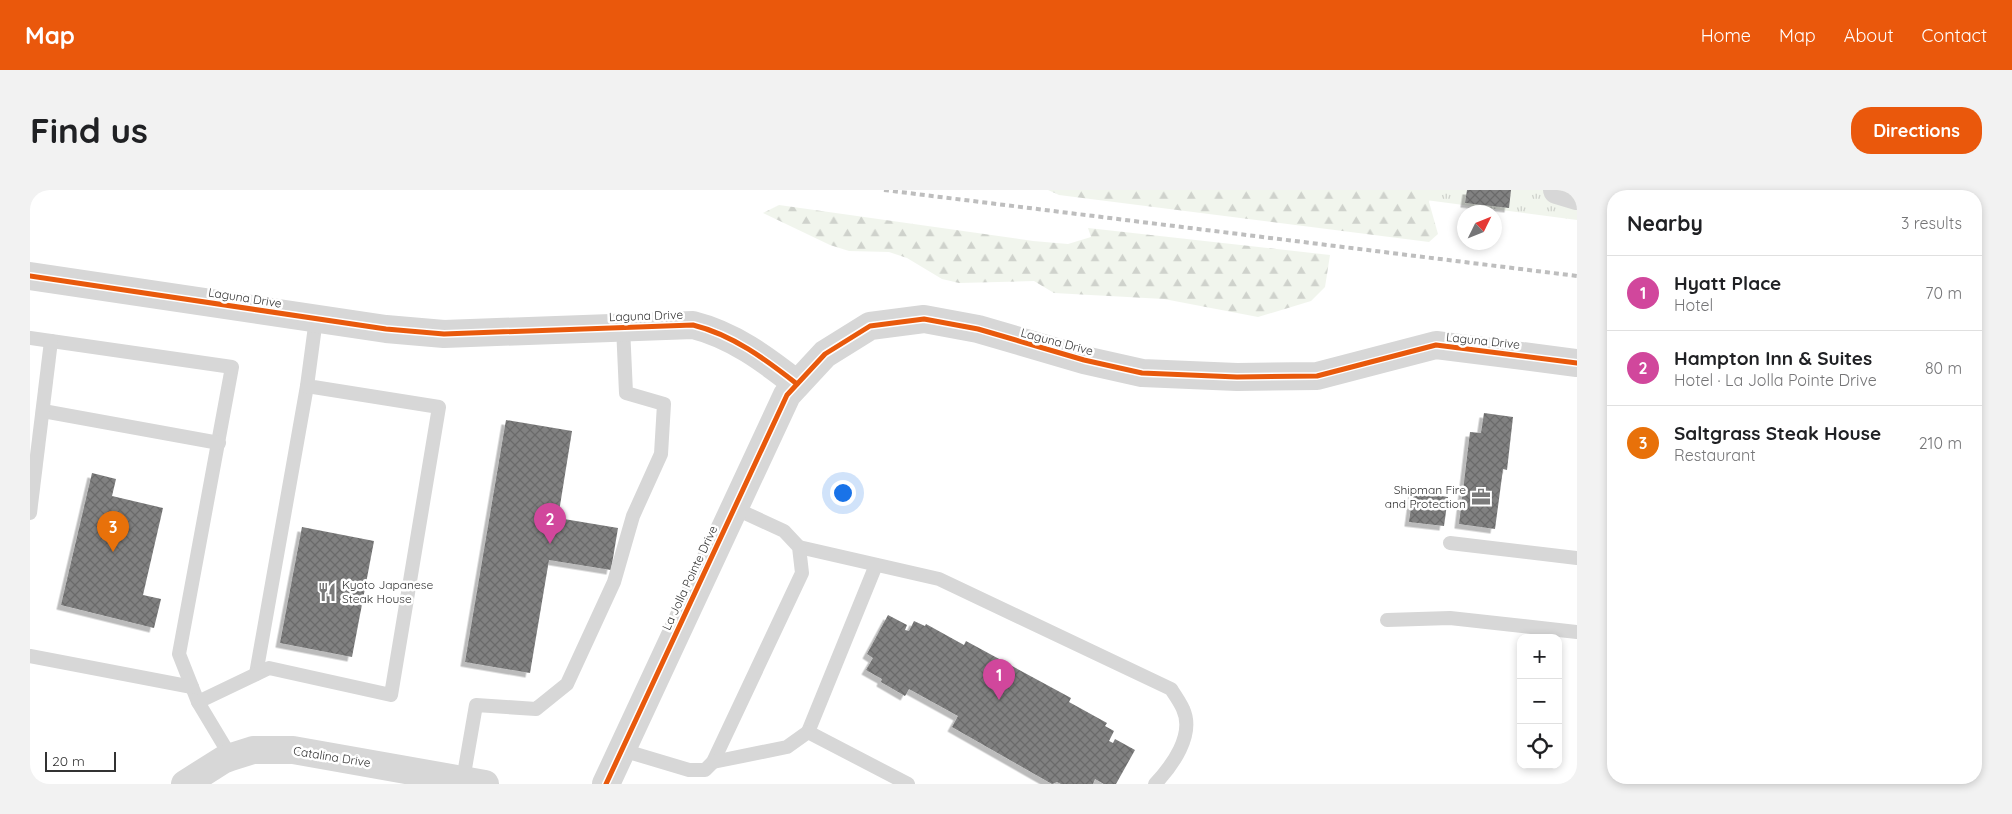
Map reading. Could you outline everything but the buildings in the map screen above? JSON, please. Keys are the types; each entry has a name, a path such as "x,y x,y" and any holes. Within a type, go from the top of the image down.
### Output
{"street":[{"path":"1558,190 1577,196"},
{"name":"Laguna Drive","path":"30,276 386,329 444,334 693,324 715,330 763,358 797,384 825,354 870,326 924,319 978,330 1084,360 1142,373 1237,377 1317,376 1436,346 1577,363"},
{"name":"La Jolla Pointe Drive","path":"606,784 787,395 797,384"},
{"name":"Catalina Drive","path":"185,784 223,760 253,750 293,750 474,782"}],"lane":[{"path":"256,674 307,386 316,319"},
{"path":"474,782 476,705 536,709 567,684 614,582 634,516 661,454 664,404 626,393 623,327"},
{"path":"30,338 232,367 178,654 198,702 231,757"},
{"path":"30,513 51,342"},
{"path":"198,702 268,668 390,695 439,407 307,386"},
{"path":"43,411 218,443"},
{"path":"734,508 784,531 799,547 940,579 1171,689 1184,710 1186,738 1165,774 1155,784"},
{"path":"1450,543 1577,558"},
{"path":"622,750 689,770 705,770 713,762 802,573 799,547"},
{"path":"713,762 787,747 808,732 876,565"},
{"path":"1387,620 1450,618 1577,632"},
{"path":"30,656 192,687"},
{"path":"808,732 908,784"}],"green space":[{"path":"1048,190 1432,190 1429,202 1438,234 1429,242 1059,195"},
{"path":"1350,190 1577,190 1577,220 1502,210 1502,205 1464,205"},
{"path":"779,205 1033,241 1068,244 1091,237 1088,228 1330,255 1325,287 1311,301 1258,317 1164,299 1054,293 1034,281 959,283 942,279 907,258 889,252 849,251 830,245 763,213"}],"railway":[{"path":"884,190 1577,276"}],"cycle path":[{"path":"30,276 386,329 444,334 693,325 708,329 735,341 761,357 797,384"},
{"path":"606,784 787,395 825,354 870,326 924,319 978,329 1084,360 1142,373 1237,377 1317,376 1436,345 1577,363"}],"place":[{"name":"Shipman Fire and Protection","path":"1481,497"},
{"name":"Hampton Inn & Suites","path":"550,544"},
{"name":"Saltgrass Steak House","path":"113,552"},
{"name":"Kyoto Japanese Steak House","path":"327,592"},
{"name":"Hyatt Place","path":"999,700"}]}
